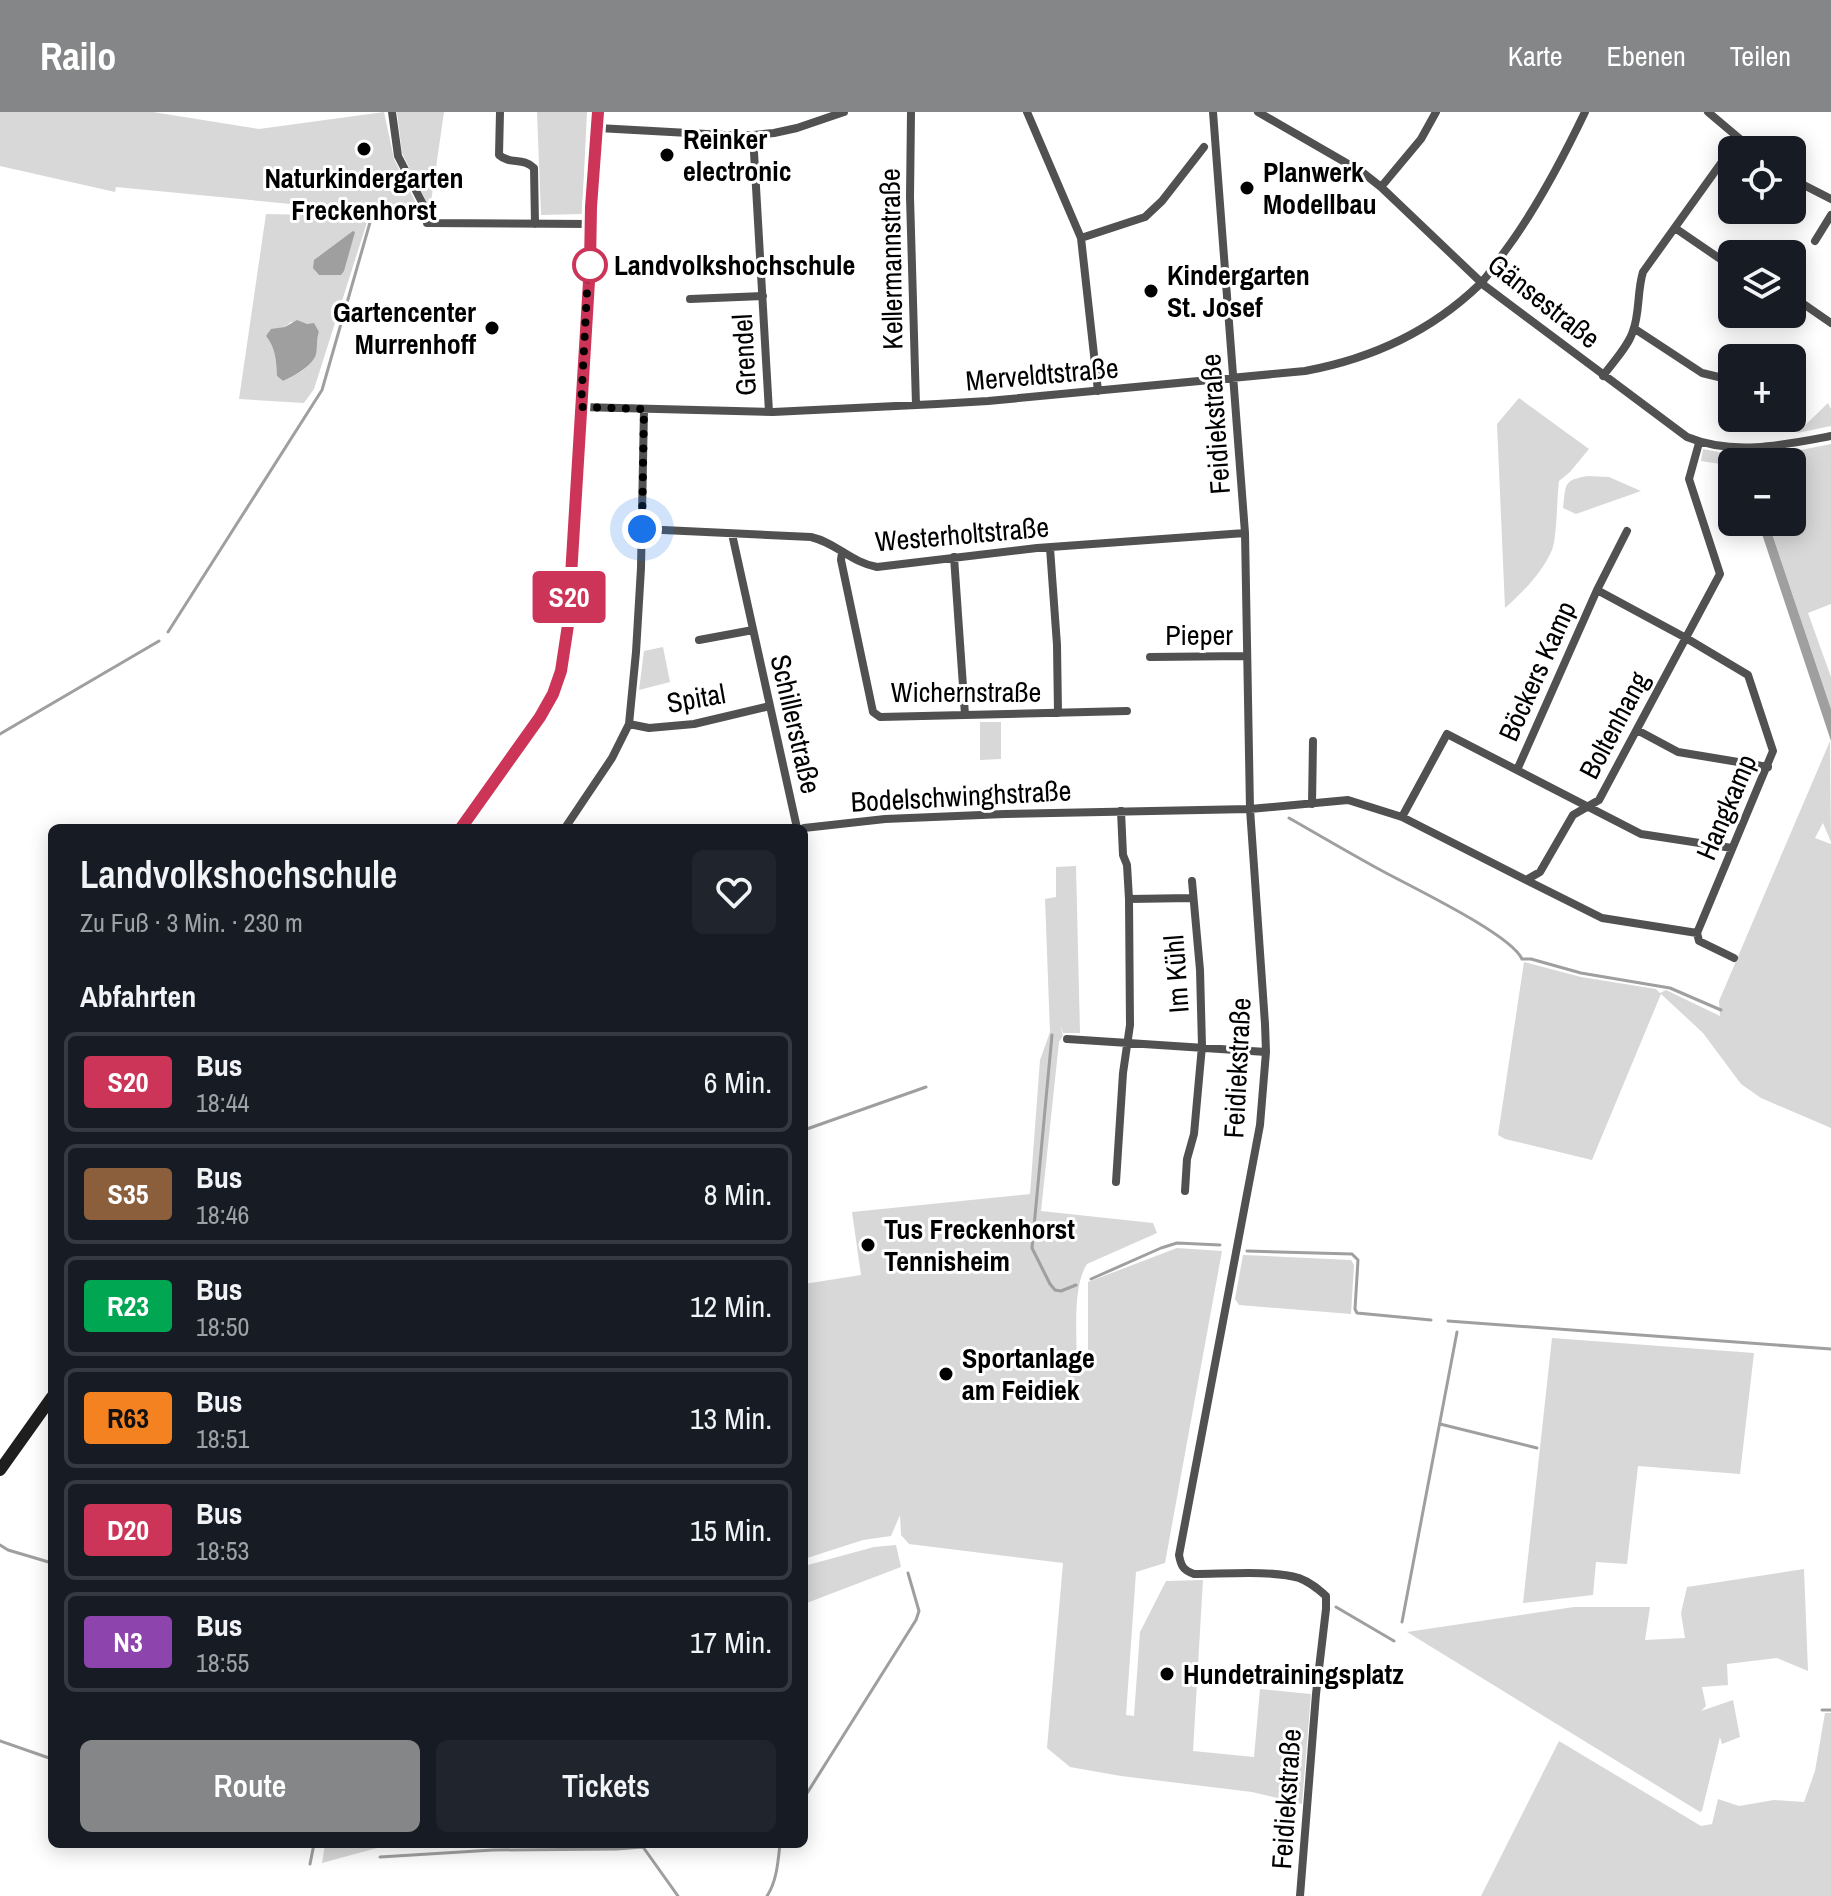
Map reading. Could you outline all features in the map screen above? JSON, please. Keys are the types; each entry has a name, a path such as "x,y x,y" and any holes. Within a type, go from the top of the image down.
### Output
{"main road":[{"path":"464,824 540,717 561,671 568,625 598,112"},
{"path":"0,1470 48,1403"}],"street":[{"path":"392,112 398,156 427,212 427,223 591,224"},
{"path":"500,112 499,155 504,160 528,162 534,168 535,224"},
{"path":"598,128 753,135 797,128 844,112"},
{"name":"Kellermannstraße","path":"911,112 910,197 916,405"},
{"path":"1027,112 1081,238 1098,391"},
{"name":"Feidiekstraße","path":"1213,112 1245,533 1250,809 1266,1052 1253,1166 1179,1555 1181,1565 1194,1574 1289,1576 1313,1585 1326,1596 1300,1896"},
{"name":"Gänsestraße","path":"1258,112 1353,166 1381,187 1482,283 1687,437 1699,443 1770,448 1831,436"},
{"path":"1381,187 1421,139 1436,112"},
{"name":"Merveldtstraße","path":"581,407 769,412 988,401 1305,371 1357,359 1401,340 1435,320 1482,283 1528,219 1585,112"},
{"path":"1708,112 1737,136"},
{"name":"Grendel","path":"753,135 769,412"},
{"path":"1081,238 1145,217 1162,201 1204,147"},
{"path":"1603,376 1635,329 1643,272 1718,168"},
{"path":"1806,186 1831,199"},
{"path":"1815,241 1831,215"},
{"path":"1675,228 1718,257"},
{"name":"Grendel","path":"690,299 763,296"},
{"path":"1806,306 1831,323"},
{"path":"1635,329 1702,373 1718,377"},
{"path":"568,824 612,758 629,724 642,529 644,409"},
{"name":"Boltenhang","path":"1526,880 1540,872 1573,815 1599,800 1720,574 1689,479 1699,443"},
{"name":"Westerholtstraße","path":"642,529 811,537 826,540 862,564 877,567 1050,548 1245,533"},
{"name":"Böckers Kamp","path":"1517,770 1597,590 1627,531"},
{"name":"Schillerstraße","path":"732,534 796,824"},
{"path":"1050,548 1058,713"},
{"name":"Wichernstraße","path":"842,552 841,560 873,712 880,717 1127,711"},
{"path":"954,557 965,715"},
{"name":"Böckers Kamp","path":"1597,590 1686,638"},
{"name":"Schillerstraße","path":"699,640 753,630"},
{"name":"Hangkamp","path":"1686,638 1748,675 1773,751 1697,933"},
{"name":"Pieper","path":"1150,657 1247,656"},
{"name":"Spital","path":"629,724 649,728 694,724 770,706"},
{"path":"1637,730 1678,752 1768,767"},
{"path":"1402,817 1447,734 1641,834 1732,848"},
{"path":"1312,804 1313,741"},
{"path":"1250,809 1348,800 1402,817 1602,918 1697,933 1699,941 1734,958"},
{"name":"Bodelschwinghstraße","path":"808,828 885,819 1250,809"},
{"name":"Im Kühl","path":"1116,1182 1123,1073 1130,1025 1129,899 1121,811"},
{"name":"Im Kühl","path":"1185,1191 1202,1046 1200,970 1192,881"},
{"name":"Im Kühl","path":"1129,899 1192,898"},
{"name":"Im Kühl","path":"1067,1039 1266,1052"}],"shaded area":[{"path":"0,112 153,112 259,129 384,112 394,159 423,217 371,207 322,207 116,187 115,192 0,166"},
{"path":"397,112 444,112 430,209 402,153"},
{"path":"537,112 587,112 582,214 541,215"},
{"path":"266,214 369,216 314,389 304,403 239,399","holes":["291,322 307,324 319,332 315,354 305,369 283,381 277,376 274,350 266,336"]},
{"path":"353,231 341,275 319,275 313,268 314,260"},
{"path":"297,320 314,323 319,332 316,354 305,368 283,381 277,376 274,350 266,336 271,329 285,327"},
{"path":"1519,398 1589,449 1559,481 1555,536 1548,558 1532,582 1505,608 1497,424"},
{"path":"1828,403 1831,426 1806,431 1806,424"},
{"path":"1831,444 1831,604 1808,613 1831,677 1831,709 1773,536 1806,536 1806,449"},
{"path":"1703,449 1718,452 1718,464 1701,461"},
{"path":"1588,476 1609,477 1641,491 1576,514 1563,508 1567,484"},
{"path":"1763,536 1773,536 1831,709 1831,741"},
{"path":"663,647 670,682 639,690 644,651"},
{"path":"980,722 1001,722 1001,759 980,760"},
{"path":"1830,741 1831,842 1823,823 1815,838 1831,844 1831,1128 1761,1098 1741,1084 1703,1033 1661,994 1592,1160 1498,1135 1524,962 1581,977 1656,989 1660,993 1666,990 1720,1016 1719,1001"},
{"path":"1076,866 1080,1033 1063,1033 1060,1025 1063,1036 1059,1042 1041,1211 1153,1223 1157,1233 1087,1264 1077,1299 1077,1366 1088,1366 1088,1282 1177,1248 1222,1251 1165,1563 1136,1572 1126,1715 1134,1716 1140,1632 1166,1581 1203,1580 1193,1751 1254,1757 1260,1689 1311,1694 1302,1804 1252,1792 1070,1767 1047,1748 1063,1563 909,1544 901,1535 900,1515 891,1536 863,1540 808,1558 808,1283 861,1275 852,1212 1030,1194 1040,1060 1050,1032 1045,899 1056,897 1056,867"},
{"path":"1243,1255 1351,1260 1354,1265 1351,1314 1239,1305 1235,1299"},
{"path":"1552,1338 1754,1353 1740,1474 1638,1466 1627,1564 1596,1562 1593,1595 1523,1603"},
{"path":"896,1545 901,1567 808,1602 808,1565 874,1547"},
{"path":"1804,1569 1808,1671 1777,1658 1727,1664 1728,1685 1702,1687 1706,1706 1701,1711 1733,1700 1740,1737 1722,1744 1720,1737 1700,1812 1407,1632 1574,1607 1650,1607 1645,1640 1685,1638 1681,1613 1687,1587"},
{"path":"1825,1713 1831,1713 1831,1896 1481,1896 1559,1741 1701,1826 1712,1824 1718,1799 1739,1806 1774,1800 1804,1802 1815,1771"},
{"path":"324,1848 377,1848 322,1863"}],"waterway":[{"path":"168,632 322,390 371,219"},
{"path":"0,734 159,641"},
{"path":"1289,818 1478,923 1513,948 1522,959 1670,988 1721,1010"},
{"path":"1052,1035 1032,1248 1055,1290 1076,1285"},
{"path":"808,1129 926,1087"},
{"path":"1091,1279 1177,1243 1220,1245"},
{"path":"1247,1251 1352,1254 1358,1260 1357,1313 1431,1320"},
{"path":"1448,1321 1831,1349"},
{"path":"1402,1622 1457,1332"},
{"path":"1440,1424 1537,1448"},
{"path":"0,1545 48,1562"},
{"path":"808,1792 916,1620 919,1611 908,1573"},
{"path":"1336,1607 1394,1641"},
{"path":"1822,1710 1831,1710"},
{"path":"0,1741 48,1758"},
{"path":"310,1864 313,1848"},
{"path":"380,1857 493,1850 630,1848"},
{"path":"644,1848 678,1896"},
{"path":"767,1896 775,1877 780,1848"}],"bus line":[{"name":"S20","path":"464,824 540,717 553,694 566,645 598,112"}],"place":[{"name":"Naturkindergarten Freckenhorst","path":"364,149"},
{"name":"Reinker electronic","path":"667,155"},
{"name":"Planwerk Modellbau","path":"1247,188"},
{"name":"Landvolkshochschule","path":"590,265"},
{"name":"Kindergarten St. Josef","path":"1151,291"},
{"name":"Gartencenter Murrenhoff","path":"492,328"},
{"name":"Tus Freckenhorst Tennisheim","path":"868,1245"},
{"name":"Sportanlage am Feidiek","path":"946,1374"},
{"name":"Hundetrainingsplatz","path":"1167,1674"}],"route":[{"path":"590,265 581,407 644,409 642,529"}]}
